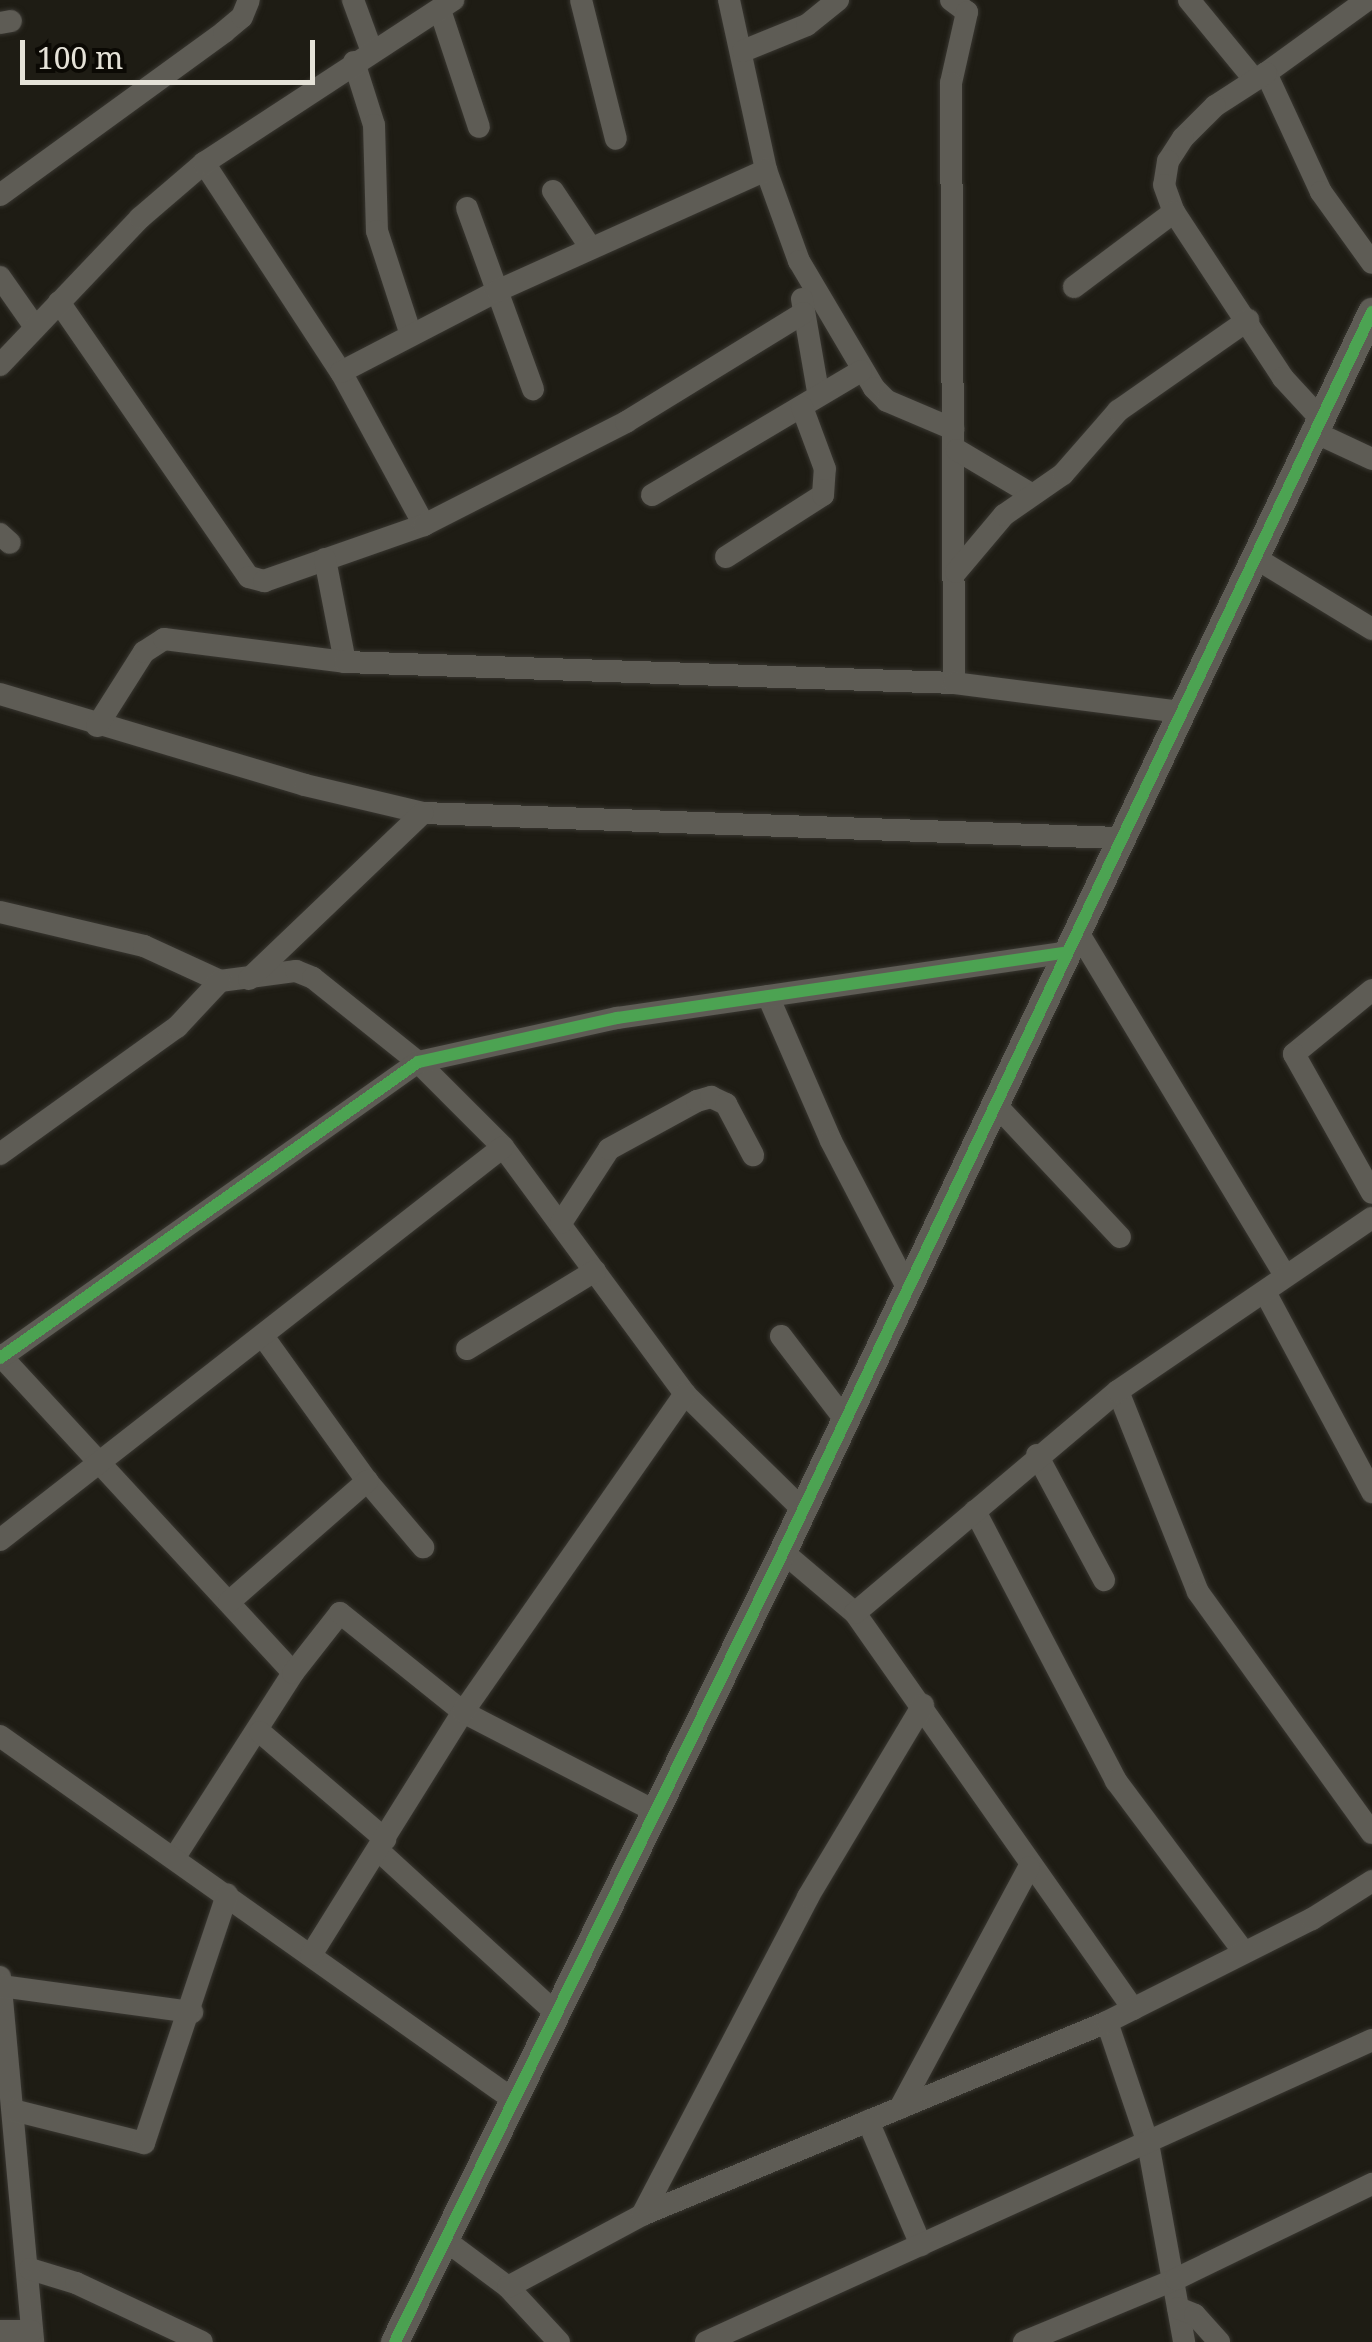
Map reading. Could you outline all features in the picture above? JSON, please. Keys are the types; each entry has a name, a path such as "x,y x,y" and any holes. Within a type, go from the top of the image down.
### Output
{"street":[{"path":"0,196 224,32 242,17 249,0"},
{"path":"353,0 374,125 377,231 410,332"},
{"path":"580,0 616,139"},
{"path":"729,0 766,170 800,260 861,371 887,402 955,440 1031,494"},
{"path":"743,51 807,25 838,0"},
{"path":"1189,0 1260,75 1321,192 1372,263"},
{"path":"1367,0 1215,106 1168,161 1164,185 1174,212 1315,424 1372,460"},
{"path":"954,683 951,82 964,4"},
{"path":"0,365 140,218 204,163 363,56 447,5 480,127"},
{"path":"204,163 342,372 424,525"},
{"path":"342,372 410,332 497,290 766,170"},
{"path":"553,191 590,246"},
{"path":"467,208 533,388"},
{"path":"1074,287 1174,212"},
{"path":"726,557 823,495 825,469 810,399 800,260"},
{"path":"0,276 35,326"},
{"path":"58,302 248,576 264,581 424,525 626,422 803,313"},
{"path":"395,2342 448,2243 653,1810 783,1552 1315,424 1372,312"},
{"path":"956,572 1004,515 1064,474 1118,411 1248,320"},
{"path":"652,495 861,371"},
{"path":"1254,557 1372,629"},
{"path":"325,560 345,662"},
{"path":"97,726 144,652 164,639 345,662 954,683 1180,712"},
{"path":"0,694 97,726 423,813 1119,838"},
{"path":"250,979 423,813"},
{"path":"0,912 144,946 220,981 304,972 418,1062 503,1147 685,1394 802,1509"},
{"path":"293,1673 104,1462 0,1356 418,1062 616,1018 1072,943"},
{"path":"1072,943 1285,1276"},
{"path":"0,1154 177,1027 220,981"},
{"path":"1372,990 1294,1054 1372,1194"},
{"path":"768,996 831,1141 907,1287"},
{"path":"561,1223 610,1149 697,1100 712,1097 726,1104 753,1155"},
{"path":"996,1105 1120,1237"},
{"path":"0,1540 265,1339 503,1147"},
{"path":"855,1613 1037,1454 1118,1392 1372,1218"},
{"path":"466,1349 596,1271"},
{"path":"1266,1294 1372,1492"},
{"path":"781,1336 846,1421"},
{"path":"265,1339 366,1482 423,1547"},
{"path":"1118,1392 1198,1592 1372,1833"},
{"path":"312,1955 463,1712 685,1394"},
{"path":"1037,1454 1104,1580"},
{"path":"230,1602 366,1482"},
{"path":"975,1512 1116,1780 1243,1951"},
{"path":"783,1552 855,1613 923,1705 1029,1867 1133,2008"},
{"path":"176,1858 260,1732 293,1673 340,1613 463,1712 653,1810"},
{"path":"642,2215 808,1897 923,1705"},
{"path":"260,1732 558,2015"},
{"path":"0,1736 514,2100"},
{"path":"900,2108 1029,1867"},
{"path":"508,2286 642,2215 1107,2022 1372,1881"},
{"path":"13,2110 144,2143 192,2012 228,1895"},
{"path":"0,1977 30,2269 32,2336 0,2331"},
{"path":"1,1986 192,2012"},
{"path":"1107,2022 1148,2144 1176,2280 1184,2342"},
{"path":"706,2342 1372,2040"},
{"path":"868,2121 921,2245"},
{"path":"1024,2342 1176,2280 1372,2184"},
{"path":"448,2243 508,2286 552,2339"},
{"path":"30,2269 76,2282 202,2342"},
{"path":"1178,2308 1194,2315 1219,2342"}],"cycle path":[{"path":"395,2342 783,1552 1372,312"},
{"path":"0,1358 418,1062 617,1018 1064,953"}]}
